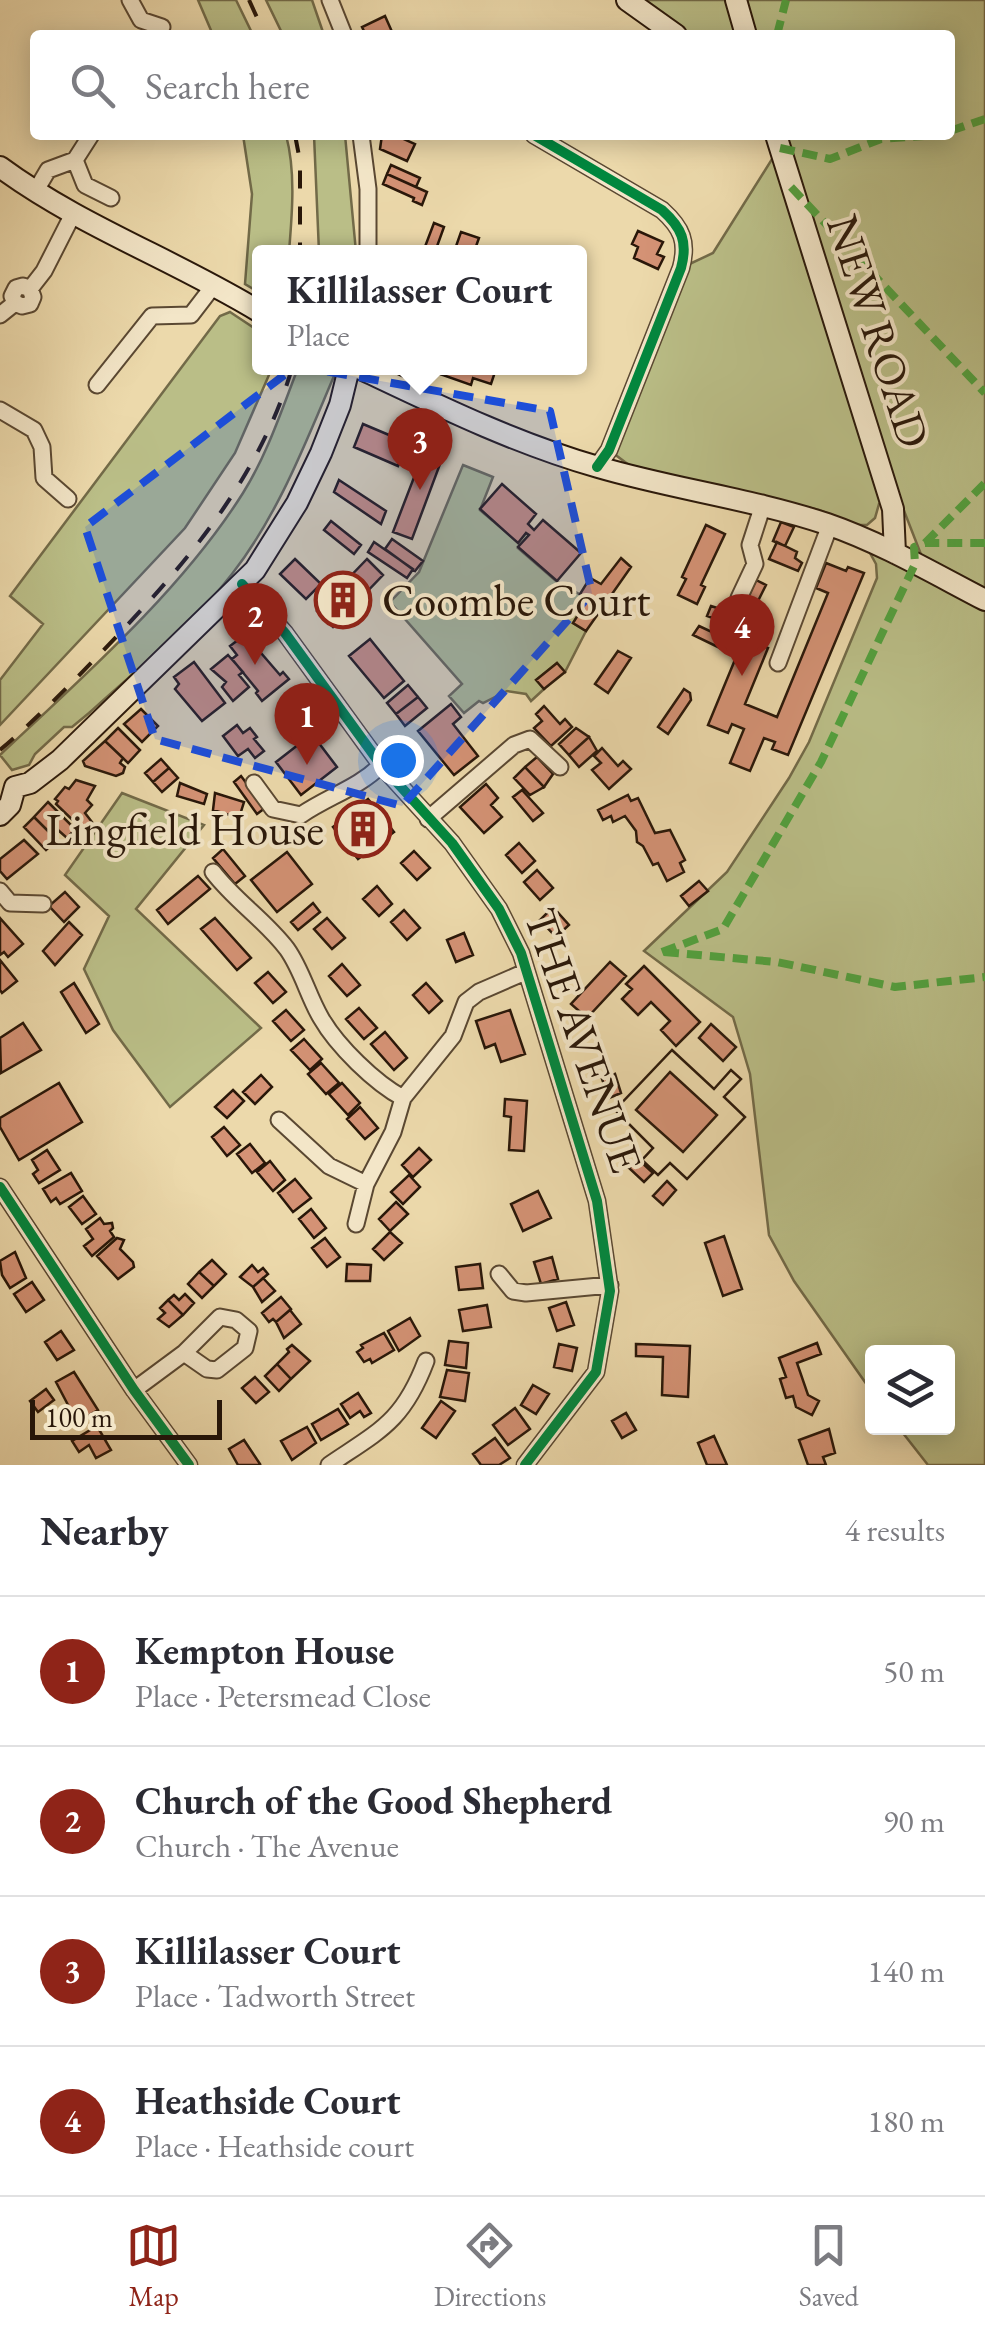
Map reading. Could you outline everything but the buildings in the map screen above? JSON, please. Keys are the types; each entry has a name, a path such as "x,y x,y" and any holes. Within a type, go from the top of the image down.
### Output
{"main road":[{"path":"626,0 669,30"},
{"path":"736,0 745,30"},
{"name":"NEW ROAD","path":"778,140 893,508 895,553"},
{"path":"0,166 73,214 251,306"},
{"path":"0,815 10,805 6,781 30,783 60,760 242,584 268,552 321,454 347,375"},
{"path":"373,375 482,427 596,467 763,505 830,525 895,553 985,600"}],"street":[{"path":"130,0 141,20 162,26"},
{"path":"330,0 342,30"},
{"path":"35,192 48,170 75,160 88,140"},
{"path":"362,140 368,188 368,245"},
{"path":"543,140 662,210 684,237 682,268 609,450 596,467"},
{"path":"75,160 85,185 111,198"},
{"path":"0,315 15,303 12,296 16,288 30,289 44,271 73,214"},
{"path":"96,385 152,316 191,315 214,285"},
{"path":"0,410 34,430 42,447 44,478 68,499"},
{"path":"738,598 755,564 750,545 763,505"},
{"path":"778,663 830,525"},
{"name":"THE AVENUE","path":"242,584 286,633 382,765 452,842 500,910 521,954 597,1201 610,1285 596,1372 525,1465"},
{"path":"428,818 514,745 530,739 560,768"},
{"path":"254,783 273,809 301,815 328,796 369,778 382,765"},
{"path":"213,872 230,895 258,915 284,945 322,1022 380,1086 403,1098"},
{"path":"0,891 10,903 43,904"},
{"path":"356,1224 366,1184 393,1132 403,1098 453,1036 466,1002 479,992 525,972"},
{"path":"279,1120 329,1166 366,1184"},
{"path":"0,1187 134,1390 190,1465"},
{"path":"499,1274 513,1290 526,1293 610,1285"},
{"path":"134,1390 184,1353"},
{"path":"328,1465 393,1421 416,1386 426,1361"}],"highlighted area":[{"path":"296,366 550,411 592,593 402,806 155,739 85,527"}],"green space":[{"path":"198,0 236,0 251,30 211,30"},
{"path":"266,0 312,0 322,30 281,30"},
{"path":"627,0 985,0 985,588 922,557 901,503 879,504 875,518 867,525 858,525 819,510 629,465 609,450 681,268 713,253 779,148 777,140 955,140 955,30 669,30"},
{"path":"244,140 287,140 292,193 289,245 252,245 252,288 245,284 252,194"},
{"path":"314,140 345,140 355,245 319,245"},
{"path":"230,312 252,327 252,375 269,375 235,453 185,528 0,725 0,680 43,624 10,596 220,316"},
{"path":"295,375 333,375 289,478 263,528 232,574 163,646 72,727 64,727 35,754 29,765 12,770 0,755 130,631 191,564 243,493 274,432"},
{"path":"463,465 493,477 480,510 518,542 526,533 529,535 518,548 556,581 588,599 573,623 586,631 565,672 557,663 537,680 544,689 531,701 526,694 507,691 483,703 479,701 464,713 449,696 462,684 390,602 419,572"},
{"path":"870,553 985,608 985,1465 928,1465 904,1435 955,1435 955,1345 865,1345 865,1382 794,1281 769,1235 750,1074 733,1017 644,951 727,872 789,778 809,742 877,578"},
{"path":"122,793 204,825 136,909 261,1028 170,1107 113,1030 84,969 109,916 65,875"}],"railway":[{"path":"249,0 263,30"},
{"path":"296,140 300,161 300,245"},
{"path":"0,750 102,652 196,545 262,444 290,375"}],"marked path":[{"path":"778,30 786,0"},
{"path":"955,129 985,119"},
{"path":"780,148 830,159 878,140"},
{"path":"791,187 985,393"},
{"path":"925,543 985,483"},
{"path":"662,952 723,929 821,762 915,564 914,547 925,543 985,543"},
{"path":"664,952 777,962 895,987 985,977"}],"cycle path":[{"path":"543,140 662,210 679,229 683,243 681,268 609,450 597,467"},
{"path":"242,584 285,633 381,765 452,843 499,909 521,953 597,1201 610,1291 596,1372 525,1465"},
{"path":"0,1187 134,1390 189,1465"}],"place":[{"name":"Killilasser Court","path":"420,490"},
{"name":"Coombe Court","path":"343,600"},
{"name":"Church of the Good Shepherd","path":"255,665"},
{"name":"Heathside Court","path":"742,676"},
{"name":"Kempton House","path":"307,765"},
{"name":"Lingfield House","path":"363,829"}]}
